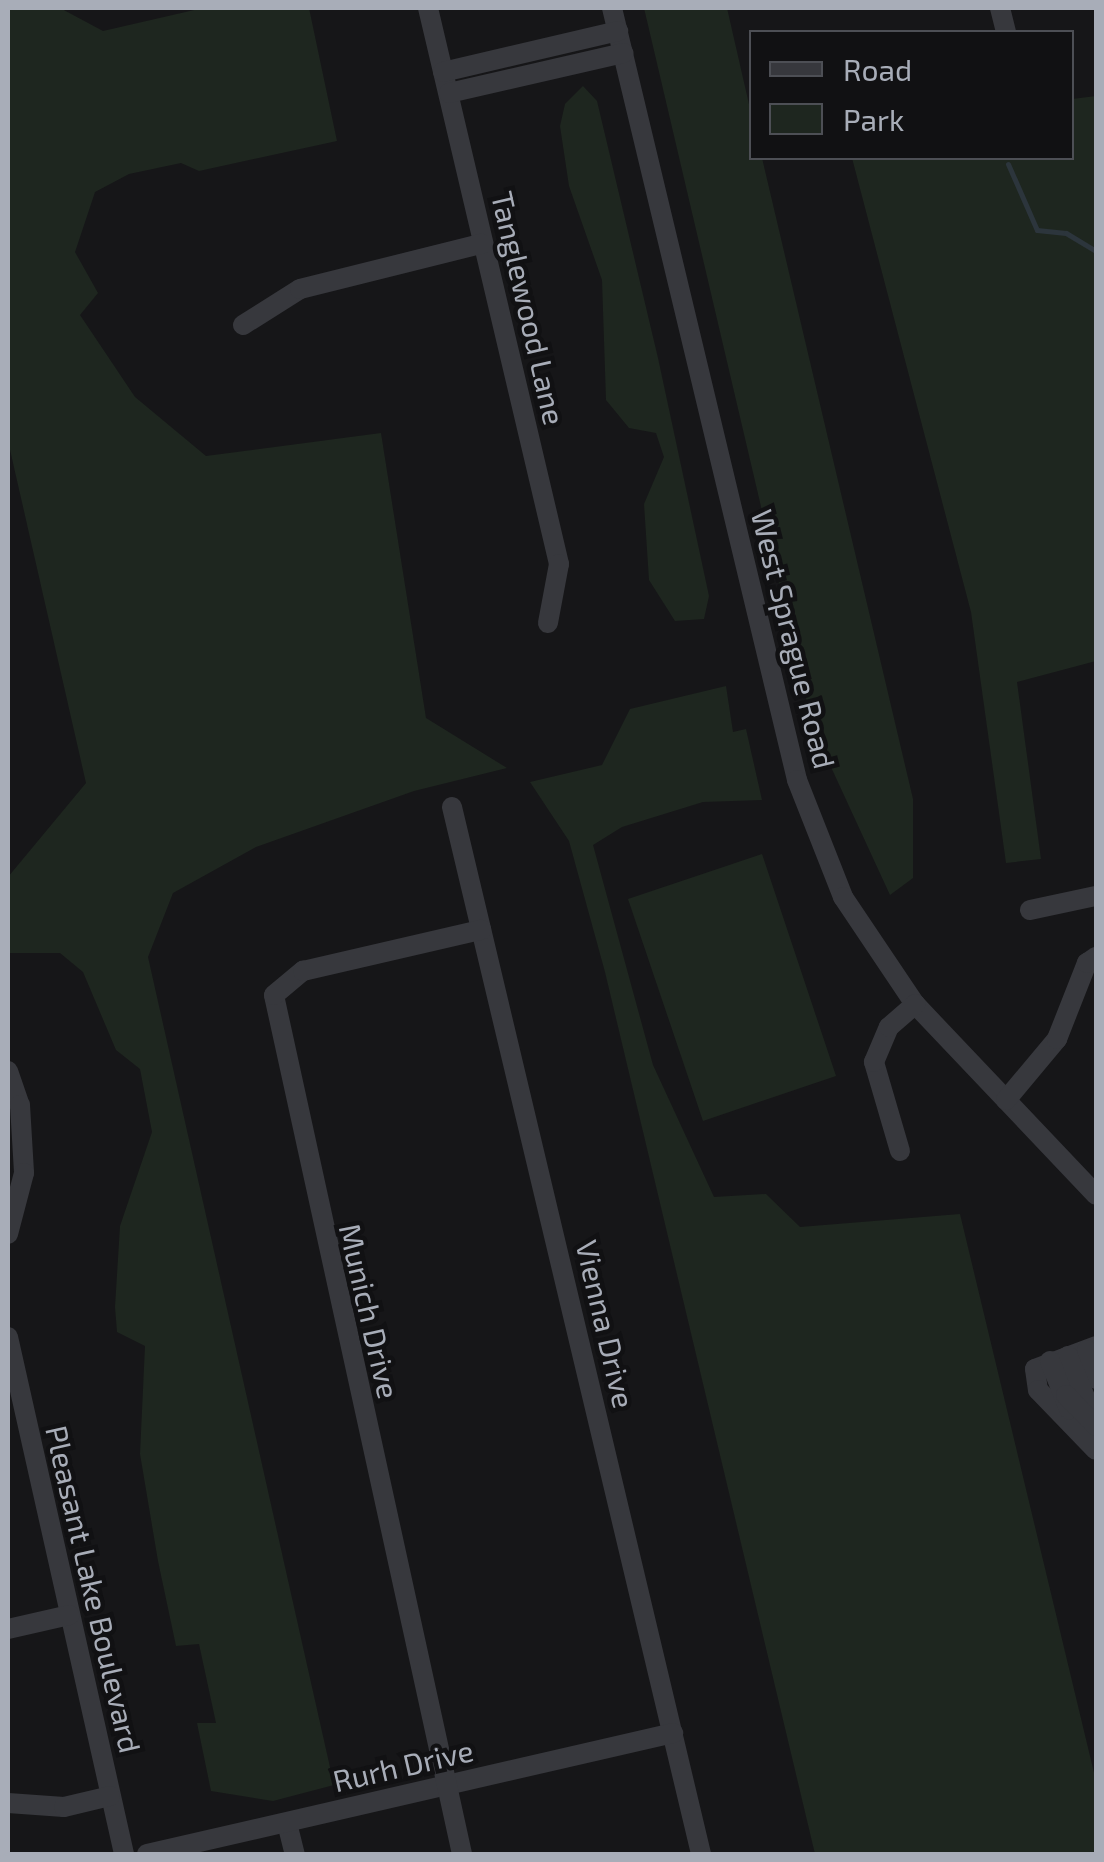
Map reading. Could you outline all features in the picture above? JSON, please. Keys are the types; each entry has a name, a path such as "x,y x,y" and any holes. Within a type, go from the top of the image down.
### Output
{"street":[{"name":"Tanglewood Lane","path":"428,8 559,564 548,623"},
{"name":"West Sprague Road","path":"612,8 797,780 843,897 915,1004 1096,1196"},
{"path":"446,82 618,32"},
{"path":"446,82 623,53"},
{"path":"244,325 300,289 481,244"},
{"name":"Vienna Drive","path":"452,807 701,1854"},
{"path":"1030,910 1096,896"},
{"name":"Munich Drive","path":"462,1854 274,995 303,971 481,930"},
{"path":"1006,1100 1057,1039 1087,963 1096,957"},
{"path":"900,1151 874,1062 889,1027 915,1004"},
{"path":"8,1071 20,1105 24,1173 8,1234"},
{"name":"Pleasant Lake Boulevard","path":"8,1337 124,1854"},
{"path":"1072,1355 1096,1380"},
{"path":"1072,1355 1095,1415"},
{"path":"1072,1355 1058,1396 1096,1438"},
{"path":"1072,1355 1035,1369 1038,1390 1096,1450"},
{"path":"8,1629 70,1615"},
{"name":"Rurh Drive","path":"147,1854 672,1733"},
{"path":"8,1803 64,1808 110,1796"},
{"path":"288,1822 295,1854"}],"green space":[{"path":"8,8 60,8 103,31 203,8 309,8 337,141 199,171 181,163 129,174 95,192 75,252 98,293 80,315 135,397 206,456 381,433 426,718 507,768 414,791 256,847 173,893 148,957 334,1785 273,1801 211,1791 197,1723 216,1723 199,1644 176,1646 158,1561 140,1454 145,1346 117,1332 115,1307 120,1226 152,1132 140,1069 116,1050 83,972 60,953 8,953 8,877 86,783 8,441"},
{"path":"644,8 727,8 749,104 749,160 762,160 913,799 913,878 890,895 813,728"},
{"path":"583,86 597,101 658,358 709,596 704,619 675,621 649,580 644,504 664,457 656,433 629,428 606,400 602,280 569,186 560,126 565,104"},
{"path":"1096,96 1096,661 1017,682 1041,859 1006,863 971,612 853,160 1074,160 1074,99"},
{"path":"726,686 733,732 746,729 762,800 703,802 622,827 593,845 653,1065 714,1197 766,1194 800,1227 960,1214 1096,1781 1096,1854 815,1854 605,972 569,841 530,782 602,765 630,709"},
{"path":"762,854 836,1076 703,1121 628,899"}],"waterway":[{"path":"1008,164 1037,230 1066,233 1096,251"}]}
